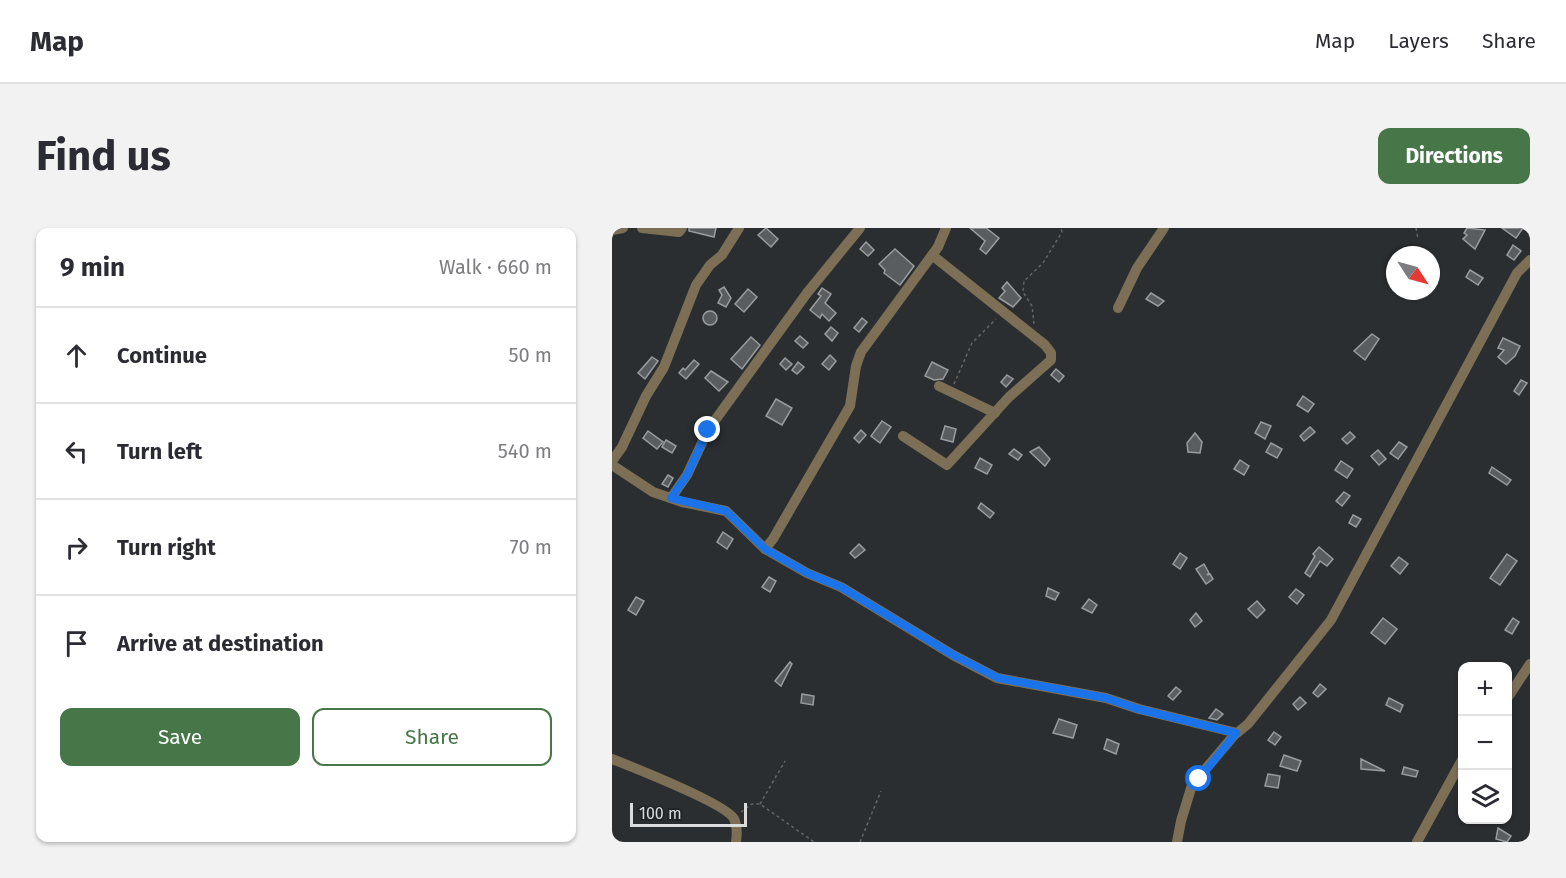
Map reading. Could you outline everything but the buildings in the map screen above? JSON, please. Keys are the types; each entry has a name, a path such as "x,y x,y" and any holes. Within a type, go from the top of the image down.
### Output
{"street":[{"path":"612,230 623,228"},
{"path":"642,228 679,232 682,228"},
{"path":"612,460 622,447 646,396 664,367 696,285 722,255 739,228"},
{"path":"671,498 687,475 708,430 807,293 860,228"},
{"path":"765,549 779,530 850,406 856,366 861,352 932,255 946,228"},
{"path":"1119,308 1137,268 1164,228"},
{"path":"903,436 947,465 995,413 1051,360 1051,353 1045,345 932,255"},
{"path":"1178,842 1181,821 1192,785 1236,733 1248,724 1331,620 1517,273 1530,260"},
{"path":"939,386 952,390 995,413"},
{"path":"612,465 653,492 726,511 765,549 807,573 841,587 953,655 998,678 1106,698 1138,709 1236,733"},
{"path":"1512,691 1530,664"},
{"path":"612,759 705,800 731,814 735,820 736,842"},
{"path":"1417,842 1458,767"}],"path":[{"path":"1038,330 1034,324 1032,306 1023,292 1024,281 1055,247 1062,232 1060,228"},
{"path":"1416,228 1418,239"},
{"path":"952,390 957,371 972,343 988,324 1004,314"},
{"path":"760,804 785,761"},
{"path":"860,842 881,791"},
{"path":"735,820 752,804 760,804 814,842"}],"route":[{"path":"708,430 687,475 671,498 726,511 765,549 807,573 841,587 912,628 953,655 998,678 1106,698 1138,709 1236,733 1199,779"}]}
